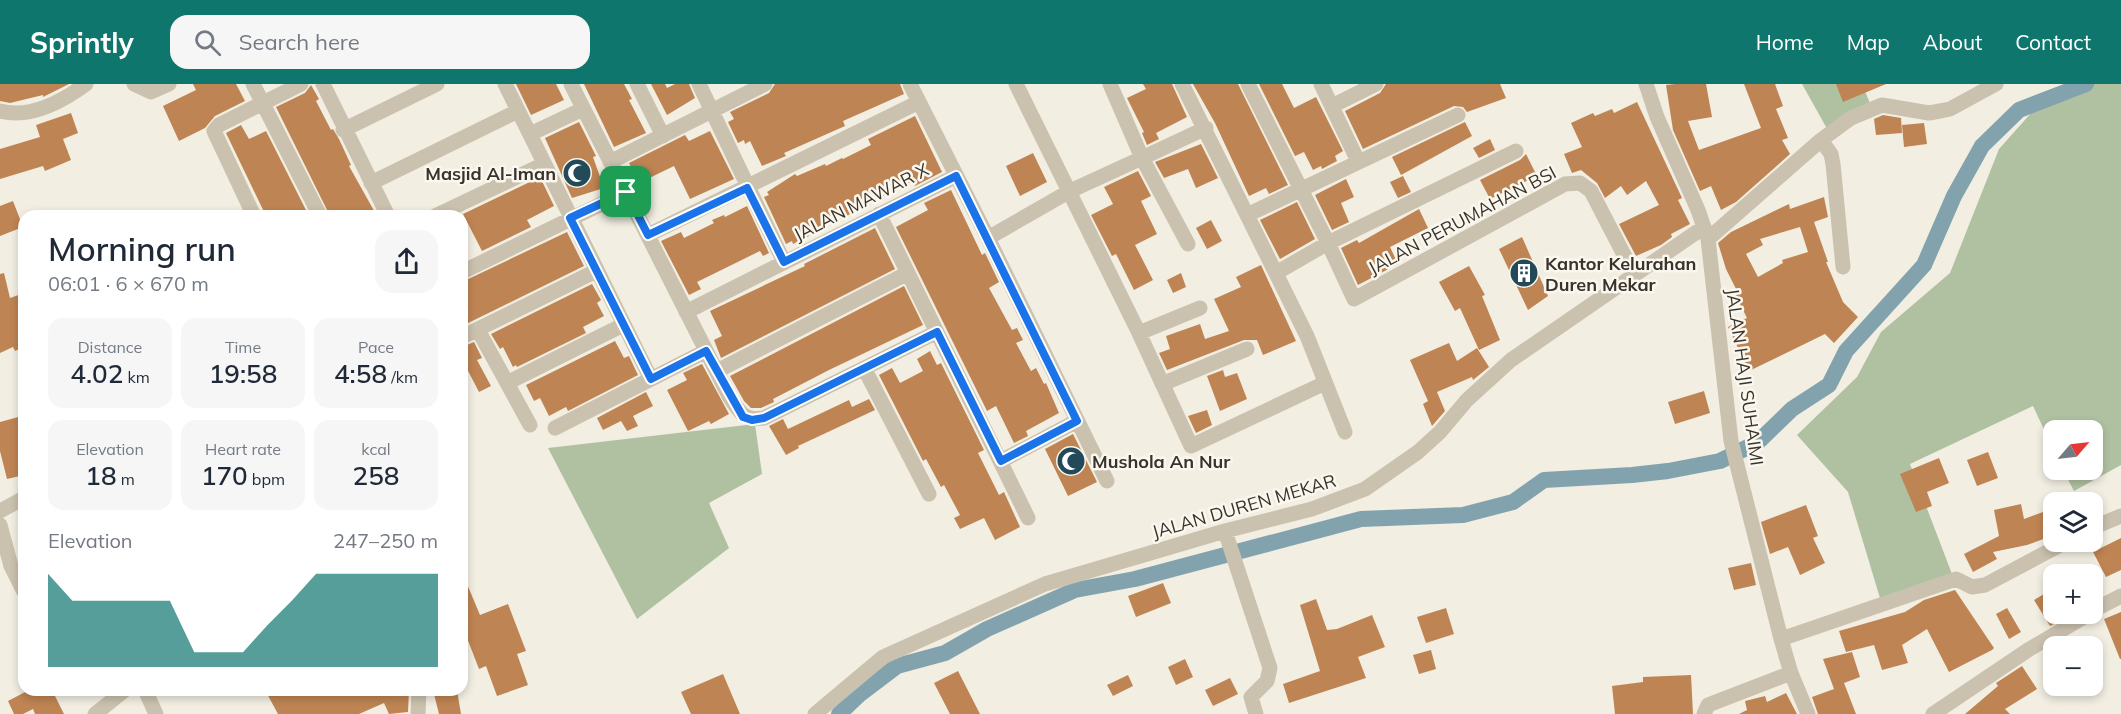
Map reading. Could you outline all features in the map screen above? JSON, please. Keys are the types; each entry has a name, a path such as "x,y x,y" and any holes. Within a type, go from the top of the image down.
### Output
{"street":[{"path":"0,111 9,113 32,111 74,93 86,84"},
{"path":"134,84 151,92 169,84"},
{"path":"254,84 317,210"},
{"path":"251,210 214,131 219,125 301,84"},
{"path":"322,84 385,210"},
{"path":"343,129 437,84"},
{"path":"505,84 651,379"},
{"path":"571,84 706,351 743,417 752,420 764,418 937,332"},
{"path":"637,84 663,136"},
{"path":"699,84 784,262"},
{"path":"610,162 711,109 765,84"},
{"path":"910,84 1107,481"},
{"path":"1016,84 1070,190 1191,446 1325,383"},
{"path":"1110,84 1142,158 1188,244"},
{"path":"1182,84 1206,128 1307,336 1345,432"},
{"name":"JALAN PERUMAHAN BSI","path":"1248,84 1302,189 1354,299 1565,184 1580,183 1591,191 1635,276"},
{"path":"1321,84 1358,161"},
{"path":"1332,106 1376,84"},
{"name":"JALAN HAJI SUHAIMI","path":"1646,84 1706,233 1731,441 1781,639 1791,673 1808,714"},
{"name":"JALAN DUREN MEKAR","path":"815,714 883,657 1045,584 1225,531 1312,509 1365,489 1419,452 1474,393 1511,360 1635,276 1706,233 1851,118 1882,105 1929,113 1950,109 1996,84"},
{"path":"648,235 919,102"},
{"path":"530,134 583,109"},
{"path":"371,183 518,111"},
{"path":"1247,215 1458,115"},
{"path":"988,238 1070,190 1206,128"},
{"path":"1821,140 1831,154 1833,164 1843,267"},
{"name":"JALAN PERUMAHAN BSI","path":"1276,273 1328,243 1516,151"},
{"path":"448,210 544,164"},
{"name":"JALAN MAWAR X","path":"686,312 956,176"},
{"path":"468,269 626,192"},
{"path":"879,214 1028,518"},
{"path":"468,334 596,271"},
{"path":"717,371 908,273"},
{"path":"1139,333 1200,308"},
{"path":"507,383 623,325"},
{"path":"478,330 530,425"},
{"path":"1162,384 1247,349"},
{"path":"555,428 706,351"},
{"path":"864,368 929,494"},
{"path":"1001,461 1077,421"},
{"path":"0,511 18,501"},
{"path":"2103,523 2121,516"},
{"path":"0,525 18,579"},
{"path":"1225,531 1270,668 1267,681 1251,697 1256,714"},
{"path":"1781,639 1956,579 1971,587 1985,585 2047,552"},
{"path":"2103,606 2121,596"},
{"path":"1933,714 2071,624"},
{"path":"1704,714 1708,705 1791,673"},
{"path":"95,714 113,696"},
{"path":"148,696 156,714"},
{"path":"418,714 419,696"}],"green space":[{"path":"1802,84 1862,84 1874,113 1830,134"},
{"path":"2080,84 2121,84 2121,465 2103,475 2103,420 2043,420 2043,428 2033,406 1910,464 1952,574 1883,608 1848,492 1797,435 1857,377 1881,332 1950,273 1999,149 2049,93"},
{"path":"755,424 762,474 709,503 729,548 637,619 548,448"},
{"path":"2068,480 2094,480 2074,491"}],"building":[{"path":"0,84 69,84 43,97 43,95 10,103 0,101"},
{"path":"193,84 236,84 245,101 215,116 205,128 179,141 163,106 196,90"},
{"path":"516,84 556,84 564,100 531,115"},
{"path":"584,84 624,84 632,99 629,100 646,133 614,147"},
{"path":"651,84 665,84 667,88 675,84 689,84 695,98 667,115"},
{"path":"775,84 900,84 904,94 843,121 845,126 784,153 786,156 762,166 750,141 745,144 744,140 738,143 728,122 734,119 730,112 769,93"},
{"path":"1143,84 1172,84 1187,117 1156,133 1159,139 1147,145 1142,133 1144,132 1127,98 1146,89"},
{"path":"1193,84 1238,84 1288,185 1269,194 1266,188 1249,196 1215,123"},
{"path":"1259,84 1282,84 1294,108 1316,97 1343,151 1335,156 1337,161 1322,169 1321,166 1313,170 1304,152 1295,156"},
{"path":"1386,84 1500,84 1506,98 1467,112 1463,107 1454,106 1363,149 1345,111 1380,93"},
{"path":"1706,84 1712,117 1688,121 1699,150 1761,128 1744,84 1775,84 1783,106 1776,109 1788,138 1782,140 1790,154 1736,202 1721,210 1711,186 1700,191 1673,130 1666,85"},
{"path":"1836,84 1886,84 1843,102"},
{"path":"311,85 319,99 316,101 331,130 333,129 339,139 351,165 349,166 374,210 327,210 276,107 305,93"},
{"path":"1637,102 1682,198 1678,200 1690,224 1671,234 1672,237 1661,245 1636,256 1619,224 1659,205 1646,181 1627,195 1621,186 1605,198 1597,183 1581,170 1572,173 1564,154 1582,147 1571,123 1593,113 1595,116 1612,109 1614,113"},
{"path":"71,113 78,133 63,139 71,160 45,171 43,166 0,179 0,149 40,137 36,125"},
{"path":"1883,115 1901,118 1902,133 1876,135 1874,119"},
{"path":"915,116 942,172 915,186 913,182 908,183 841,219 839,216 793,244 792,241 786,244 764,197 769,195 767,192 795,174 797,176 825,164 826,166 871,145 868,139"},
{"name":"Masjid Al-Iman","path":"579,122 596,156 593,157 604,188 572,198 545,138"},
{"path":"1465,122 1472,136 1401,175 1392,157"},
{"path":"1924,123 1927,144 1904,147 1902,125"},
{"path":"241,125 249,139 266,131 306,210 263,210 226,133"},
{"path":"710,131 734,179 690,199 674,166 639,183 629,163 685,135 689,141"},
{"path":"1490,139 1495,150 1479,158 1473,148"},
{"path":"1201,144 1218,178 1196,188 1188,169 1164,178 1155,162"},
{"path":"1033,153 1047,182 1020,196 1006,166"},
{"path":"1526,154 1537,176 1490,199 1480,180 1520,160"},
{"path":"1138,171 1151,196 1141,201 1157,234 1135,245 1153,280 1134,290 1116,254 1112,256 1091,215 1113,204 1104,187"},
{"path":"1403,176 1411,192 1398,198 1390,182"},
{"path":"540,177 554,206 527,220 531,227 482,251 468,224 468,212"},
{"path":"1346,179 1354,197 1341,203 1349,222 1332,230 1315,195"},
{"path":"951,190 982,255 985,253 999,282 989,288 1012,330 1017,328 1023,340 1016,343 1031,371 1036,368 1044,384 1046,383 1059,413 1026,431 1028,436 1014,443 996,406 987,411 896,227 928,210 924,203"},
{"path":"1824,197 1828,217 1814,222 1828,262 1826,262 1843,302 1858,317 1834,343 1825,334 1749,371 1728,327 1747,318 1733,290 1736,289 1726,269 1718,243 1731,232 1789,204 1790,209","holes":["1800,227 1808,252 1782,260 1783,263 1758,277 1746,254 1763,245 1760,239"]},
{"path":"13,201 18,214 18,229 0,236 0,206"},
{"path":"1297,202 1315,239 1280,259 1260,220"},
{"path":"747,206 769,253 763,256 760,251 697,282 701,289 689,295 661,241 681,232 684,238 714,223 712,220 724,215 725,217"},
{"path":"1419,209 1428,228 1390,247 1398,264 1358,285 1341,248 1357,240 1359,243"},
{"path":"1211,220 1222,241 1207,249 1196,228"},
{"path":"875,228 895,269 721,358 714,340 722,336 710,311 805,266 804,264"},
{"path":"567,232 584,266 468,323 468,279"},
{"name":"Kantor Kelurahan Duren Mekar","path":"1522,237 1548,296 1528,310 1499,249"},
{"path":"1261,265 1296,341 1263,355 1257,340 1244,340 1167,370 1159,353 1170,349 1166,336 1200,324 1205,339 1229,331 1214,299 1241,287 1236,277"},
{"path":"1469,266 1485,295 1482,296 1500,340 1479,350 1460,308 1455,311 1439,282"},
{"path":"4,273 10,298 18,295 18,350 15,351 13,347 0,353 0,274"},
{"path":"1181,273 1186,287 1173,293 1167,280"},
{"path":"592,284 601,300 597,303 604,316 583,327 586,333 513,367 503,347 500,349 491,334"},
{"path":"904,286 923,325 829,370 773,399 774,402 761,408 751,408 744,401 730,376"},
{"path":"615,341 624,358 629,356 638,375 568,411 566,407 549,416 540,398 534,401 526,385"},
{"path":"474,342 482,358 477,360 491,386 479,392 468,371 468,344"},
{"path":"1449,343 1457,361 1477,348 1489,367 1473,380 1472,377 1437,392 1445,411 1432,426 1423,404 1428,401 1410,360"},
{"path":"930,351 937,365 941,363 984,450 978,453 999,495 1004,492 1020,527 995,540 984,518 960,529 954,518 960,515 944,485 941,487 926,459 923,461 879,375 892,368 900,383 923,371 917,359"},
{"path":"702,364 729,414 711,424 709,421 688,431 667,390 687,380 683,373"},
{"path":"1223,370 1225,377 1237,373 1247,399 1220,411 1207,376"},
{"path":"1704,391 1710,413 1675,424 1668,402"},
{"path":"646,392 653,406 633,416 638,426 627,431 621,421 603,430 597,418"},
{"path":"869,399 875,410 798,446 799,448 786,455 769,426 783,419 788,429 849,400 852,407"},
{"path":"1207,410 1212,425 1196,433 1188,416"},
{"path":"18,417 18,476 7,479 0,451 0,422"},
{"name":"Mushola An Nur","path":"1073,434 1097,482 1068,496 1045,449"},
{"path":"1988,452 1998,478 1977,486 1967,460"},
{"path":"1939,458 1949,483 1927,492 1932,506 1916,512 1900,474"},
{"path":"2021,504 2024,519 2043,512 2043,539 1993,552 1997,559 1973,572 1964,554 1999,536 1994,510"},
{"path":"1806,505 1818,536 1813,538 1825,563 1800,575 1788,547 1770,554 1761,522"},
{"path":"2121,538 2121,570 2106,577 2103,564 2099,564 2093,552 2103,552 2103,547"},
{"path":"1751,563 1756,585 1734,590 1728,568"},
{"path":"1163,583 1171,603 1136,617 1128,596"},
{"path":"468,586 480,615 508,604 526,651 517,654 528,685 497,696 486,666 479,669 468,641"},
{"path":"1955,590 1994,648 1992,650 1949,672 1927,629 1902,645 1908,663 1882,670 1874,645 1846,652 1839,631 1905,612 1924,600"},
{"path":"2043,595 2043,615 2034,600"},
{"path":"1316,599 1327,630 1337,629 1372,615 1385,647 1358,657 1366,678 1289,703 1283,684 1320,671 1300,605"},
{"path":"1446,608 1454,634 1426,643 1417,617"},
{"path":"2007,608 2021,632 2009,639 1996,614"},
{"path":"2121,612 2121,659 2120,659 2104,619"},
{"path":"1431,650 1436,669 1419,674 1413,655"},
{"path":"1852,652 1860,677 1844,683 1856,714 1818,714 1812,697 1834,689 1823,659"},
{"path":"1185,659 1193,677 1176,685 1168,667"},
{"path":"2022,666 2037,689 2005,709 2010,714 1965,714 1998,686 1996,683"},
{"path":"958,671 980,714 950,714 934,683"},
{"path":"723,674 740,714 691,714 681,692"},
{"path":"1128,675 1133,686 1113,696 1107,685"},
{"path":"1691,675 1693,714 1615,714 1612,686 1643,682 1643,677"},
{"path":"1230,678 1238,694 1213,706 1205,690"},
{"path":"1786,693 1797,714 1739,714 1747,710 1745,701 1765,696 1767,702"},
{"path":"18,696 55,696 64,714 35,714 33,709 23,714 14,714 8,701"},
{"path":"268,696 409,696 408,712 389,714 384,703 359,714 278,714"},
{"path":"434,696 458,696 461,714 439,714"}],"waterway":[{"path":"839,714 860,694 897,666 945,653 987,629 1075,590 1135,579 1361,519 1463,515 1513,502 1544,480 1632,475 1720,461 1758,442 1792,409 1829,385 1846,351 1924,265 1954,196 1982,146 2019,110 2086,84"}],"place":[{"name":"Masjid Al-Iman","path":"577,173"},
{"name":"Kantor Kelurahan Duren Mekar","path":"1524,273"},
{"name":"Mushola An Nur","path":"1071,461"}],"route":[{"path":"956,176 1077,421 1001,461 937,332 764,418 752,420 743,417 729,396 706,351 651,379 570,218 626,192 648,235 747,188 784,262 956,176"}]}
